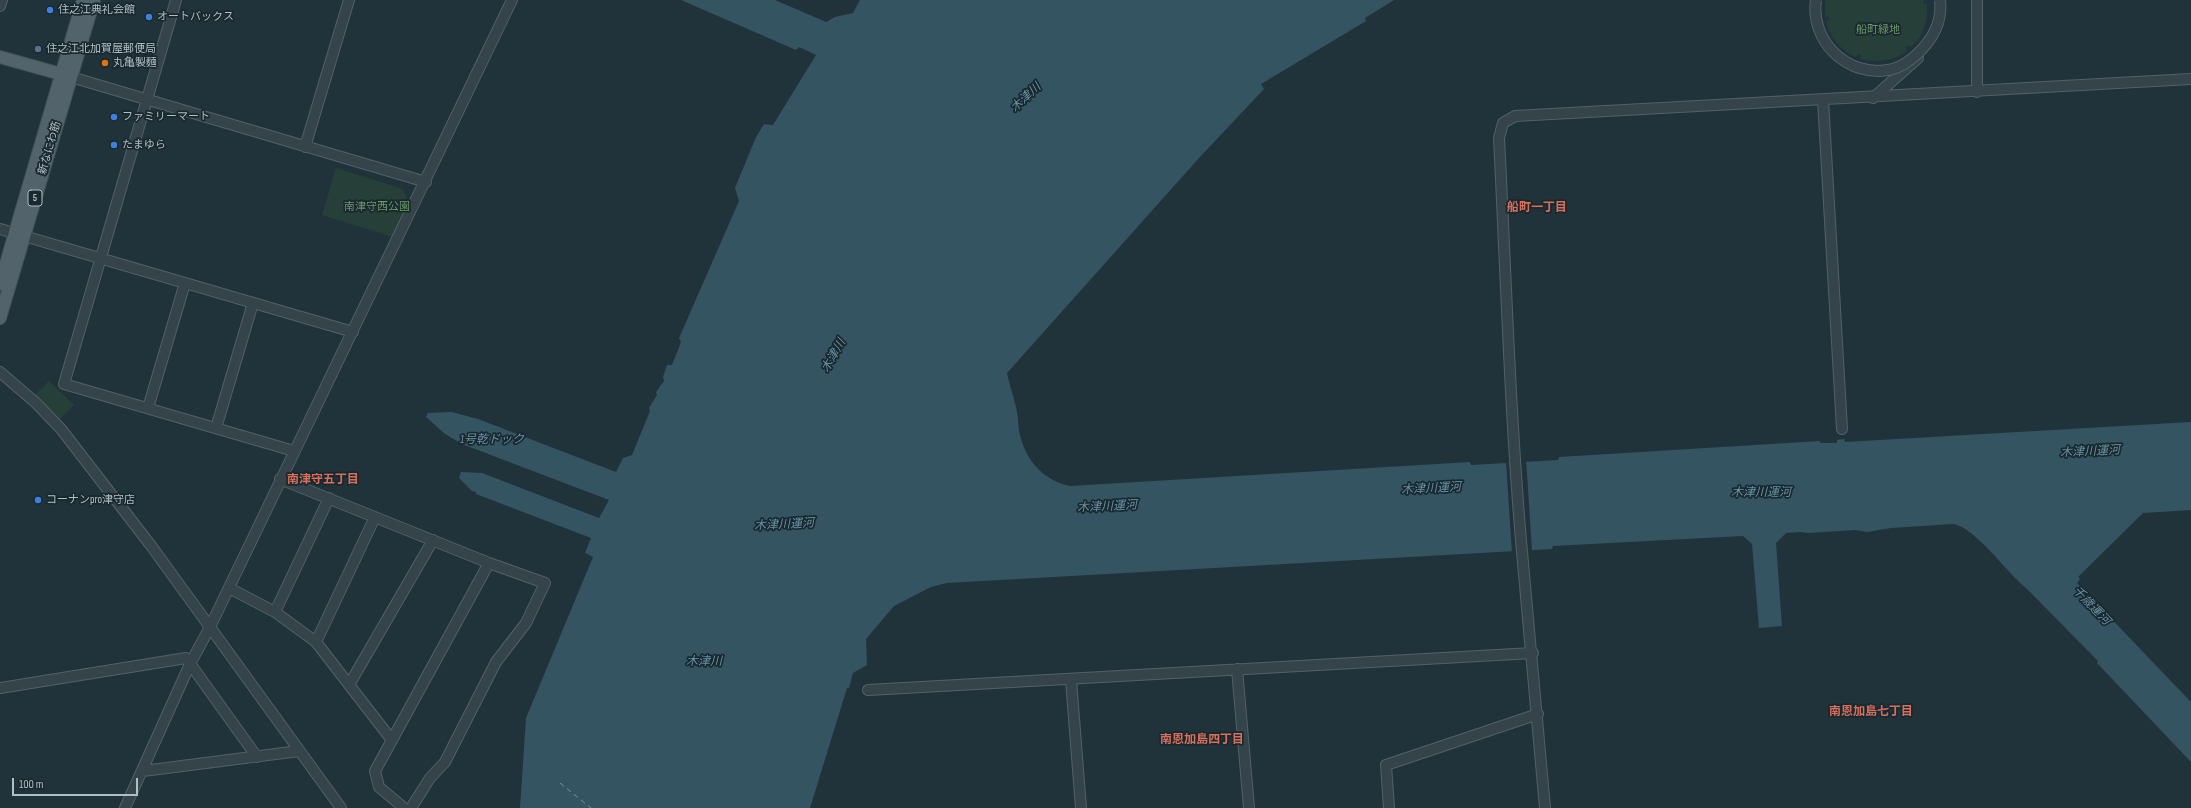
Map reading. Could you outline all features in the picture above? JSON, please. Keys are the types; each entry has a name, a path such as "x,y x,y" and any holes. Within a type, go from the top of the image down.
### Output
{"main road":[{"name":"新なにわ筋","path":"0,318 20,234 66,76 83,0"},
{"name":"新なにわ筋","path":"66,76 94,0"},
{"path":"0,57 66,76"},
{"name":"新なにわ筋","path":"0,284 20,234"}],"street":[{"path":"0,6 2,0"},
{"path":"176,0 64,384 294,451"},
{"path":"305,147 349,0"},
{"path":"1816,0 1818,28 1828,49 1843,62 1862,71 1889,72 1912,61 1935,34 1939,16 1939,0 1940,10 1939,25 1935,36 1928,46 1912,62 1888,74 1862,73 1842,64 1828,51 1822,41 1816,24 1815,5 1816,0"},
{"path":"1816,0 1815,14 1818,26 1828,48 1851,66 1875,71 1889,70 1901,66 1912,59 1929,42 1939,21 1939,0"},
{"path":"1873,98 1928,47 1934,37 1940,12 1939,0"},
{"path":"1977,0 1977,92"},
{"path":"125,808 143,772 190,664 210,627 280,479 426,182 510,1"},
{"path":"66,76 426,182"},
{"path":"1545,808 1533,654 1522,552 1516,456 1498,138 1503,124 1515,116 2191,80"},
{"path":"1823,100 1842,429"},
{"path":"0,228 353,332"},
{"path":"148,408 185,283"},
{"path":"216,428 253,302"},
{"path":"0,372 36,403 61,429 210,627 341,808"},
{"path":"280,479 489,563 545,583 526,623 496,662 445,762 430,778 411,808"},
{"path":"275,612 329,498"},
{"path":"316,642 374,517"},
{"path":"349,685 433,540"},
{"path":"404,808 380,787 374,771 489,563"},
{"path":"229,588 275,612 316,642 391,739"},
{"path":"868,690 1533,654"},
{"path":"0,688 186,658 257,757"},
{"path":"1237,669 1249,808"},
{"path":"1071,680 1081,808"},
{"path":"1389,808 1386,765 1538,714"},
{"path":"143,772 299,751"}],"green space":[{"name":"船町緑地","path":"1825,0 1923,0 1924,4 1927,3 1927,16 1922,33 1911,47 1909,45 1905,48 1907,51 1896,57 1885,60 1873,61 1860,59 1861,55 1858,54 1856,57 1841,48 1831,34 1826,23 1826,21 1829,20 1829,16 1825,17"},
{"name":"南津守西公園","path":"336,168 403,189 408,202 393,237 322,215"},
{"path":"49,381 74,405 60,419 35,395"}],"water":[{"path":"681,0 775,0 826,22 835,17 853,13 860,0 1394,0 1365,18 1366,21 1261,84 1264,89 1199,158 1007,373 1016,408 1022,442 1032,462 1039,470 1048,477 1070,486 1470,462 1471,465 1558,460 1559,457 1820,441 1820,443 1837,443 1837,440 1844,439 1845,442 2191,422 2191,510 2143,513 2078,577 2080,579 2077,583 2191,702 2191,762 2097,663 2098,661 1981,542 1962,527 1953,524 1891,528 1867,532 1855,530 1786,533 1776,543 1782,626 1759,628 1752,544 1743,536 1553,546 1552,549 947,583 931,587 894,606 866,639 867,665 853,673 849,688 847,688 810,808 520,808 526,718 593,557 585,553 591,538 476,494 476,492 472,491 459,478 461,472 482,473 599,518 609,500 462,444 445,434 426,417 428,413 452,412 478,419 616,472 623,458 632,455 650,411 649,408 657,395 656,392 664,381 663,377 667,365 672,365 681,342 679,338 739,201 735,188 756,137 764,124 773,125 816,55 799,47 796,50"}],"pier":[{"path":"1526,458 1532,551 1512,553 1506,462"}],"ferry route":[{"path":"560,783 591,808"}],"place":[{"name":"住之江典礼会館","path":"50,10"},
{"name":"オートバックス","path":"149,17"},
{"name":"住之江北加賀屋郵便局","path":"38,49"},
{"name":"丸亀製麵","path":"105,63"},
{"name":"ファミリーマート","path":"114,117"},
{"name":"たまゆら","path":"114,145"},
{"name":"コーナンpro津守店","path":"38,500"}],"district":[{"name":"船町一丁目","path":"1537,208"},
{"name":"南津守五丁目","path":"323,480"},
{"name":"南恩加島七丁目","path":"1871,712"},
{"name":"南恩加島四丁目","path":"1202,740"}],"water label":[{"name":"木津川","path":"1026,98"},
{"name":"木津川","path":"834,356"},
{"name":"1号乾ドック","path":"492,440"},
{"name":"木津川運河","path":"2090,452"},
{"name":"木津川運河","path":"1431,489"},
{"name":"木津川運河","path":"1761,493"},
{"name":"木津川運河","path":"1107,507"},
{"name":"木津川運河","path":"784,525"},
{"name":"千歳運河","path":"2091,606"},
{"name":"木津川","path":"704,662"}]}
